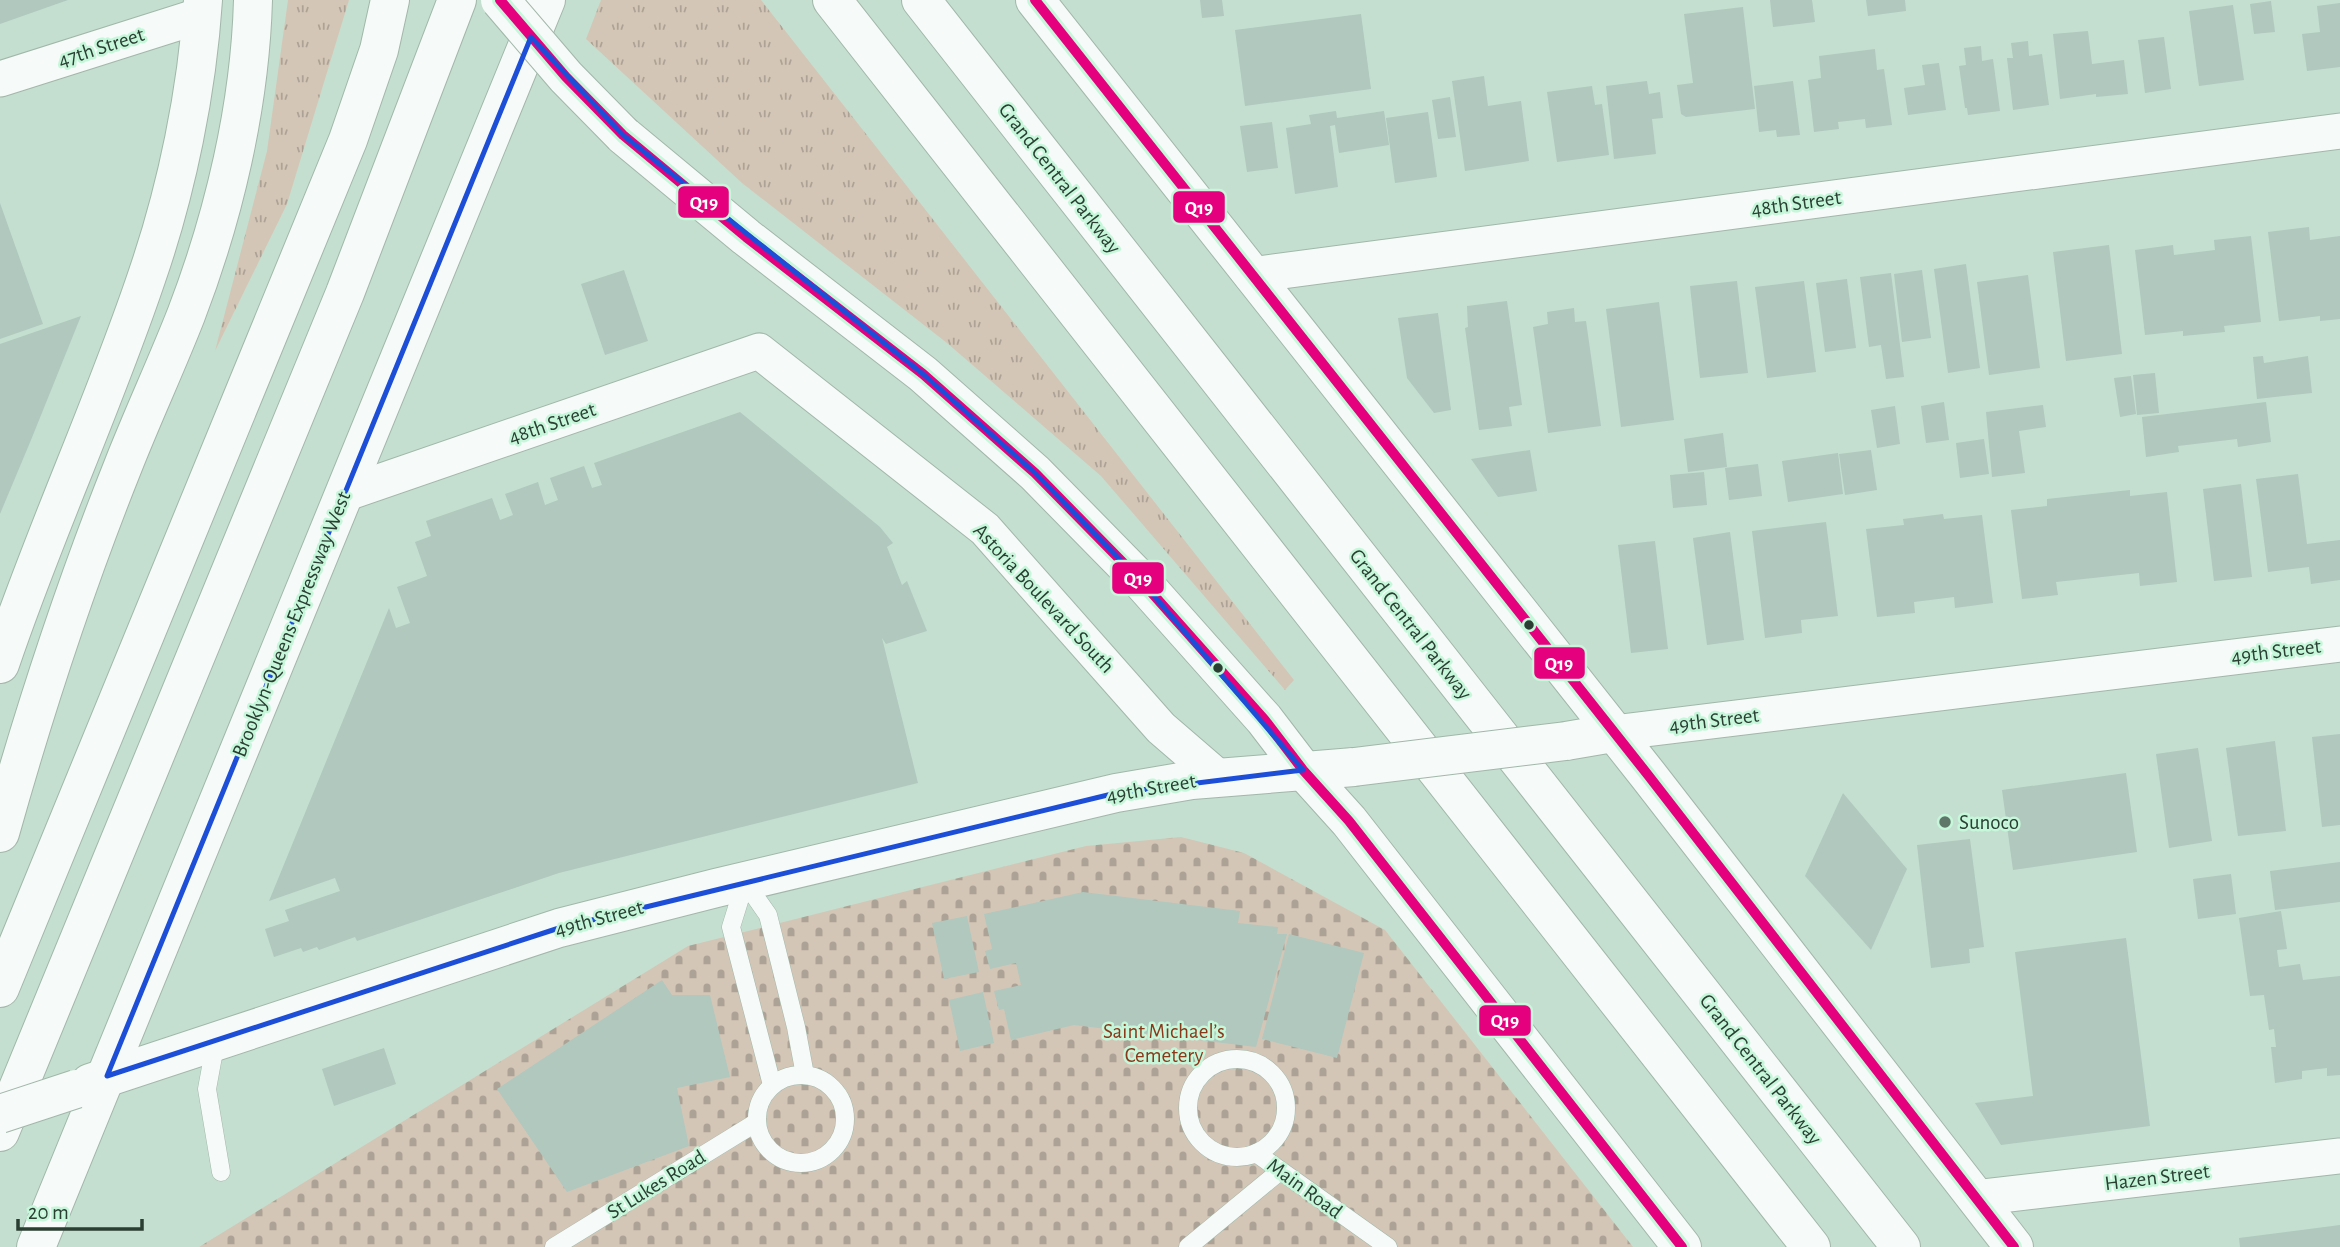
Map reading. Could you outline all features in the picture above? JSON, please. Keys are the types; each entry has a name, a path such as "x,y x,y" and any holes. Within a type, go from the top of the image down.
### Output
{"main road":[{"path":"0,833 32,719 76,590 186,313 211,235 233,157 246,90 253,0"},
{"path":"0,988 348,140 379,50 390,0"},
{"path":"0,1132 345,293 457,0"},
{"path":"345,293 409,181 483,0"},
{"path":"500,0 566,77 623,135 746,237 923,374 1035,472 1160,601 1349,821 1682,1247"},
{"name":"Brooklyn-Queens Expressway West","path":"36,1247 92,1083 344,494 546,0"},
{"path":"832,0 1811,1247"},
{"name":"Grand Central Parkway","path":"921,0 1901,1247"},
{"path":"1035,0 2014,1247"},
{"path":"0,664 11,601 148,275 184,137 202,8"},
{"name":"49th Street","path":"0,1115 216,1040 559,928 1116,793 1192,780 1354,767 1613,733"}],"street":[{"name":"47th Street","path":"0,79 202,8"},
{"name":"48th Street","path":"1251,275 2340,131"},
{"name":"48th Street","path":"344,494 759,351"},
{"name":"Astoria Boulevard South","path":"759,351 985,529 1161,728 1219,778"},
{"name":"49th Street","path":"1613,733 2340,644"},
{"name":"Hazen Street","path":"1975,1198 2340,1156"}],"lane":[{"path":"746,882 768,915 805,1075"},
{"path":"746,882 731,927 772,1085"},
{"path":"216,1040 207,1089 221,1172"},
{"path":"1231,1059 1248,1060 1263,1066 1274,1076 1282,1089 1286,1104 1285,1119 1279,1133 1269,1145 1256,1153 1242,1157 1226,1156 1211,1149 1198,1138 1190,1122 1192,1089 1201,1075 1215,1065 1231,1059"},
{"path":"805,1075 819,1079 831,1087 840,1098 845,1112 843,1133 832,1152 820,1160 792,1163 778,1158 764,1142 757,1122 758,1108 772,1085 788,1077 805,1075"},
{"name":"St Lukes Road","path":"554,1247 757,1122"},
{"name":"Main Road","path":"1256,1153 1388,1247"},
{"path":"1188,1247 1280,1171"}],"highlighted area":[{"path":"531,37 623,135 923,374 1035,473 1143,583 1303,770 1116,793 559,928 107,1076 125,1030"}],"green space":[{"path":"288,0 349,0 287,204 215,351 267,151"},
{"path":"601,0 761,0 1294,680 1285,690 1101,476 947,343 742,183 586,39"},
{"name":"Saint Michael’s Cemetery","path":"1181,837 1244,853 1385,930 1633,1247 199,1247 688,946 1086,846"}],"building":[{"path":"0,0 68,0 0,24"},
{"path":"1200,0 1222,0 1224,16 1202,18"},
{"path":"1770,0 1812,0 1815,22 1773,27"},
{"path":"1866,0 1905,0 1906,11 1868,16"},
{"path":"2271,1 2275,32 2254,34 2250,4"},
{"path":"2340,3 2340,67 2307,71 2302,34 2320,32 2317,6"},
{"path":"2233,5 2244,80 2199,86 2189,11"},
{"path":"1743,7 1755,109 1686,117 1681,114 1677,85 1693,83 1684,14"},
{"path":"1361,14 1371,89 1245,106 1235,30"},
{"path":"2088,31 2092,64 2124,60 2128,94 2096,97 2096,94 2060,99 2053,34"},
{"path":"2164,37 2171,89 2145,93 2138,40"},
{"path":"2028,41 2029,56 2042,54 2049,105 2013,110 2007,58 2013,58 2011,43"},
{"path":"1981,46 1982,61 1993,59 2000,111 1968,115 1959,66 1966,65 1964,48"},
{"path":"1875,49 1877,70 1884,69 1892,125 1866,128 1865,119 1838,122 1839,129 1814,132 1808,80 1821,78 1819,56"},
{"path":"1939,63 1946,110 1908,115 1904,88 1925,85 1922,65"},
{"path":"1484,76 1488,106 1521,101 1529,161 1465,171 1452,81"},
{"path":"1647,81 1649,94 1660,92 1663,118 1652,119 1656,154 1614,159 1606,86"},
{"path":"1793,81 1800,135 1777,137 1776,130 1759,132 1754,86"},
{"path":"1592,86 1595,105 1602,104 1609,155 1557,162 1547,92"},
{"path":"1450,97 1456,137 1438,139 1432,100"},
{"path":"1336,111 1337,118 1384,111 1389,145 1339,153 1335,125 1330,126 1338,187 1295,194 1286,128 1311,124 1309,115"},
{"path":"1428,112 1437,177 1395,183 1386,118"},
{"path":"1272,122 1278,168 1247,172 1240,126"},
{"path":"0,203 43,324 0,339"},
{"path":"2309,227 2310,240 2340,236 2340,319 2320,321 2320,316 2279,321 2268,232"},
{"path":"2251,236 2261,322 2224,326 2225,332 2183,336 2183,331 2145,335 2135,250 2173,245 2174,255 2215,250 2214,240"},
{"path":"2109,245 2122,354 2066,361 2053,252"},
{"path":"1966,264 1980,368 1948,373 1934,269"},
{"path":"624,270 648,341 605,355 581,284"},
{"path":"1922,270 1931,338 1902,342 1894,274"},
{"path":"1891,273 1904,377 1886,379 1881,345 1869,347 1860,277"},
{"path":"2028,275 2040,368 1989,375 1977,282"},
{"path":"1847,279 1856,348 1825,352 1816,283"},
{"path":"1737,281 1748,373 1700,378 1690,286"},
{"path":"1804,281 1816,372 1767,378 1755,287"},
{"path":"1507,301 1522,405 1509,407 1512,426 1479,430 1465,328 1468,327 1467,306"},
{"path":"1659,302 1674,420 1621,427 1606,309"},
{"path":"1574,308 1575,322 1586,321 1601,426 1548,433 1533,327 1548,324 1547,312"},
{"path":"1438,313 1451,410 1434,413 1407,378 1398,318"},
{"path":"81,316 31,440 0,514 0,344"},
{"path":"2263,356 2264,363 2308,356 2312,393 2257,399 2253,357"},
{"path":"2155,373 2159,413 2137,415 2133,375"},
{"path":"2131,376 2136,414 2120,417 2114,378"},
{"path":"1944,402 1949,440 1926,443 1921,406"},
{"path":"2266,402 2271,442 2238,447 2237,439 2178,446 2179,452 2146,457 2142,417"},
{"path":"2043,405 2046,427 2019,431 2025,473 1992,477 1986,412"},
{"path":"1895,406 1900,444 1877,448 1871,410"},
{"path":"740,412 880,527 893,543 887,547 902,585 907,581 927,631 886,644 882,638 918,783 559,873 357,941 355,937 319,950 317,947 303,952 301,948 274,957 265,929 289,921 285,910 340,891 335,878 269,901 389,608 396,628 410,623 397,587 427,576 415,542 431,536 426,521 492,498 500,520 513,515 505,494 538,482 545,505 558,500 550,478 584,466 592,488 602,485 594,463"},
{"path":"1723,433 1727,467 1688,472 1684,439"},
{"path":"1984,439 1989,474 1960,478 1956,443"},
{"path":"1530,450 1537,491 1498,497 1471,459"},
{"path":"1871,450 1877,490 1845,495 1839,454"},
{"path":"1838,453 1843,494 1788,502 1782,461"},
{"path":"1758,464 1762,496 1729,500 1725,468"},
{"path":"1704,472 1707,505 1673,508 1670,475"},
{"path":"2298,474 2307,544 2340,540 2340,580 2311,584 2309,567 2268,572 2256,479"},
{"path":"2241,484 2252,577 2214,581 2203,489"},
{"path":"2130,490 2130,496 2167,492 2177,582 2140,586 2139,573 2056,582 2058,595 2022,599 2011,510 2047,506 2047,499"},
{"path":"1943,514 1944,519 1982,515 1993,603 1955,608 1954,597 1914,602 1915,613 1877,617 1866,529 1904,525 1903,519"},
{"path":"1826,522 1838,616 1801,620 1802,633 1765,638 1752,531"},
{"path":"1730,532 1744,640 1707,645 1693,538"},
{"path":"1655,541 1668,649 1631,653 1618,545"},
{"path":"2340,734 2340,825 2322,827 2312,737"},
{"path":"2275,741 2286,831 2238,836 2226,748"},
{"path":"2198,748 2212,841 2169,848 2156,754"},
{"path":"2126,773 2137,852 2013,870 2002,790"},
{"path":"1843,793 1907,869 1871,950 1805,876"},
{"path":"1970,839 1984,947 1969,949 1970,963 1931,968 1917,845"},
{"path":"2340,862 2340,902 2275,910 2270,871"},
{"path":"2231,874 2236,914 2198,919 2193,879"},
{"path":"1083,892 1240,911 1238,923 1278,927 1277,934 1287,934 1256,1047 1074,1025 1011,1040 1004,1009 999,1010 994,991 1021,985 1016,963 990,969 985,951 992,949 984,914"},
{"path":"2281,911 2287,949 2277,950 2279,967 2300,964 2303,980 2340,976 2340,1075 2327,1076 2327,1068 2302,1071 2302,1079 2275,1083 2271,1047 2276,1047 2274,1029 2269,1030 2264,995 2250,996 2239,918"},
{"path":"967,916 979,972 944,979 932,923"},
{"path":"1289,934 1364,953 1337,1058 1262,1039"},
{"path":"2126,938 2150,1126 2001,1145 1975,1103 2033,1096 2015,952"},
{"path":"662,980 672,995 710,995 730,1077 677,1088 689,1146 567,1192 497,1089"},
{"path":"983,992 994,1043 960,1051 949,1000"},
{"path":"384,1048 396,1084 334,1106 322,1069"},
{"path":"2340,1225 2340,1247 2240,1247 2239,1238"}],"transit line":[{"name":"Q19","path":"500,0 566,77 623,135 746,237 923,374 1035,473 1143,583 1264,719 1303,770 1349,821 1682,1247"},
{"name":"Q19","path":"1035,0 1648,775 2014,1247"}],"place":[{"name":"Sunoco","path":"1945,822"}]}
